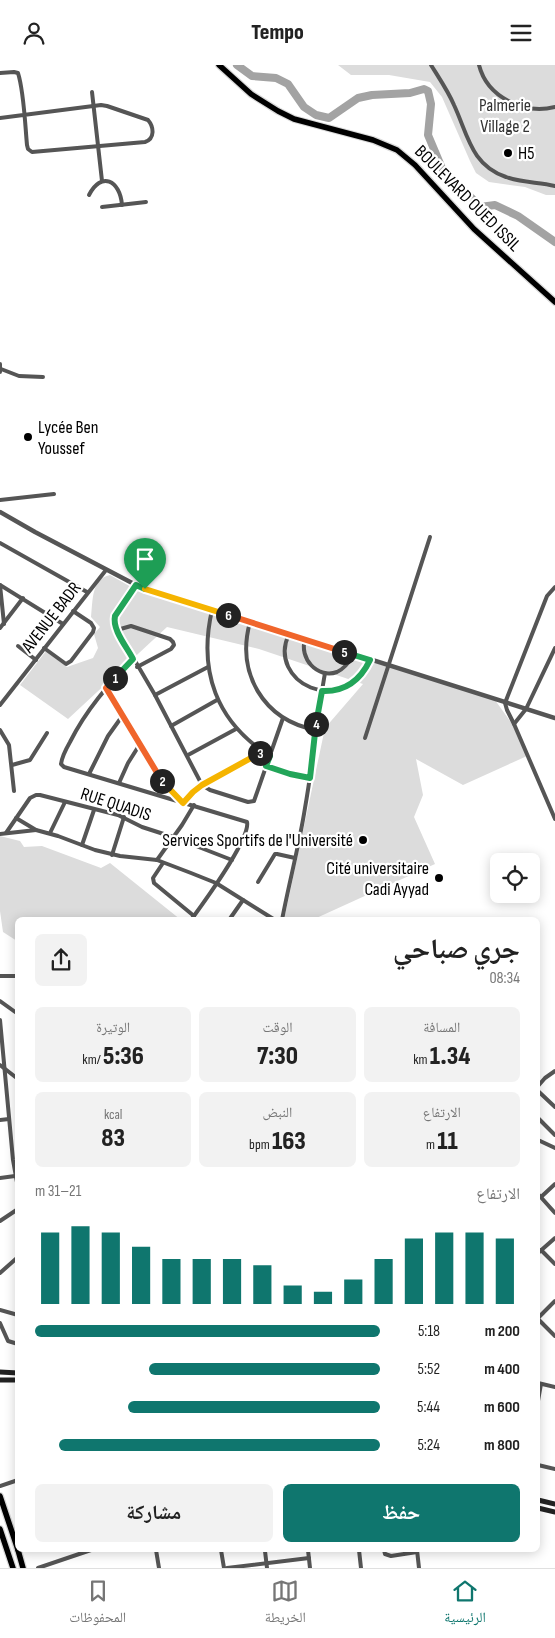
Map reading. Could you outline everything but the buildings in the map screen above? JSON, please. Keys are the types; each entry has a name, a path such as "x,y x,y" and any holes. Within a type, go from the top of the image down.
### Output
{"main road":[{"name":"BOULEVARD OUED ISSIL","path":"219,65 251,94 294,119 373,140 397,150 416,165 474,229 555,302"},
{"path":"0,1372 15,1373"},
{"path":"0,1380 15,1381"},
{"path":"0,1496 15,1541"},
{"path":"540,1500 555,1504"},
{"path":"540,1508 555,1512"},
{"path":"0,1529 13,1568"},
{"path":"19,1552 24,1568"}],"street":[{"path":"431,65 454,104 472,149 487,168 515,180 555,186"},
{"path":"479,65 488,84 509,102 531,108 555,107"},
{"path":"0,73 18,73 24,114 27,145 28,149 32,151 148,141 152,137 150,121 107,106 93,106 24,114 0,118"},
{"path":"92,93 102,181"},
{"path":"89,195 93,187 102,181 112,183 118,188 122,205"},
{"path":"102,207 146,202"},
{"path":"0,364 1,371 19,376 43,377"},
{"path":"0,500 54,494"},
{"path":"0,512 28,529 136,585 555,718"},
{"path":"365,738 430,537"},
{"path":"0,543 87,592"},
{"name":"AVENUE BADR","path":"0,705 106,570"},
{"path":"0,585 63,624"},
{"path":"0,585 4,624"},
{"path":"136,585 115,614 114,620 117,630 188,755 202,785 210,790 251,802 255,800 283,718"},
{"path":"555,587 547,596 506,703 507,710 555,819"},
{"path":"0,628 23,598"},
{"path":"212,610 207,635 208,667 217,699 236,729 247,740 270,756"},
{"path":"44,648 66,664 71,661 94,630 93,625 73,611"},
{"path":"250,622 246,654 251,677 257,690 265,702 283,718 300,727 316,730"},
{"path":"117,630 131,626 170,639 173,642 172,649 137,667"},
{"path":"289,634 284,653 290,670 304,684 322,691 337,690 352,684 362,674 370,660"},
{"path":"305,639 303,649 306,659 315,669 325,673 338,671 354,655"},
{"path":"18,647 36,660"},
{"path":"514,724 526,709 555,648"},
{"path":"133,659 106,688 83,718 61,764 64,767 89,775 246,822 247,829 232,860 194,916 154,883 152,878 163,863"},
{"path":"155,695 208,667"},
{"path":"283,917 310,778 325,673"},
{"path":"106,688 161,780 183,803"},
{"path":"171,726 217,699"},
{"path":"89,775 108,736 123,715"},
{"path":"188,755 236,729"},
{"path":"0,730 9,745 14,791"},
{"path":"12,765 30,760 47,733"},
{"path":"119,783 128,763 140,744"},
{"path":"183,803 202,785 263,751"},
{"path":"266,766 310,778"},
{"name":"RUE QUADIS","path":"6,833 30,798 36,795 124,817 142,827 232,860"},
{"path":"50,833 65,802"},
{"path":"157,860 194,805"},
{"path":"82,845 94,810"},
{"path":"112,855 124,817"},
{"path":"16,818 36,829 112,855 157,860 216,883 267,917"},
{"path":"0,834 36,829"},
{"path":"258,883 275,854 295,858"},
{"path":"231,917 243,900"},
{"path":"0,976 15,976"},
{"path":"0,1001 15,1012"},
{"path":"0,1020 15,1165"},
{"path":"0,1065 15,1077"},
{"path":"540,1084 555,1071"},
{"path":"540,1093 555,1107"},
{"path":"0,1120 9,1119"},
{"path":"540,1120 555,1135"},
{"path":"540,1140 553,1147 555,1142"},
{"path":"0,1178 15,1173"},
{"path":"540,1194 555,1185"},
{"path":"540,1196 555,1213"},
{"path":"0,1221 15,1211"},
{"path":"540,1251 555,1238"},
{"path":"540,1253 555,1264"},
{"path":"0,1273 15,1260"},
{"path":"540,1317 555,1301"},
{"path":"0,1311 15,1314"},
{"path":"540,1321 555,1336"},
{"path":"0,1323 6,1339 15,1344"},
{"path":"540,1383 555,1387"},
{"path":"540,1465 555,1469"},
{"path":"0,1486 15,1481"},
{"path":"38,1568 85,1552"},
{"path":"156,1552 159,1568"},
{"path":"222,1552 226,1568 267,1565 308,1558"},
{"path":"265,1552 267,1565"},
{"path":"308,1552 310,1568"},
{"path":"358,1552 361,1568"},
{"path":"384,1552 385,1554 391,1555 410,1552"},
{"path":"417,1552 419,1568"}],"green space":[{"name":"Palmerie Village 2","path":"338,65 555,65 555,195 546,195 525,187 489,182 476,173 442,97 430,82 389,75 351,75"},
{"path":"110,575 140,592 389,665 495,700 515,728 527,756 463,785 416,759 423,795 414,817 435,864 319,917 285,917 325,728 363,684 259,649 167,627 68,719 20,685 46,651 67,667 93,658 98,648 94,634 100,627 91,617 93,598 96,586 104,577"},
{"path":"0,836 20,841 24,847 42,846 101,868 110,863 177,917 15,917 15,940 3,932 0,911"}],"waterway":[{"path":"237,65 252,76 276,78 288,84 304,107 316,115 329,118 358,98 372,95 410,93 424,89 428,91 431,104 428,135 444,173 480,207 495,205 518,216 555,242"}],"place":[{"name":"H5","path":"508,153"},
{"name":"Lycée Ben Youssef","path":"28,437"},
{"name":"Services Sportifs de l'Université","path":"363,840"},
{"name":"Cité universitaire Cadi Ayyad","path":"439,878"}],"route":[{"path":"136,585 145,589 370,660 362,674 352,684 337,690 322,691 310,778 266,766 270,756 263,751 202,785 183,803 166,785 157,774 106,688 133,659 117,630 114,620 116,612 136,585"}]}
